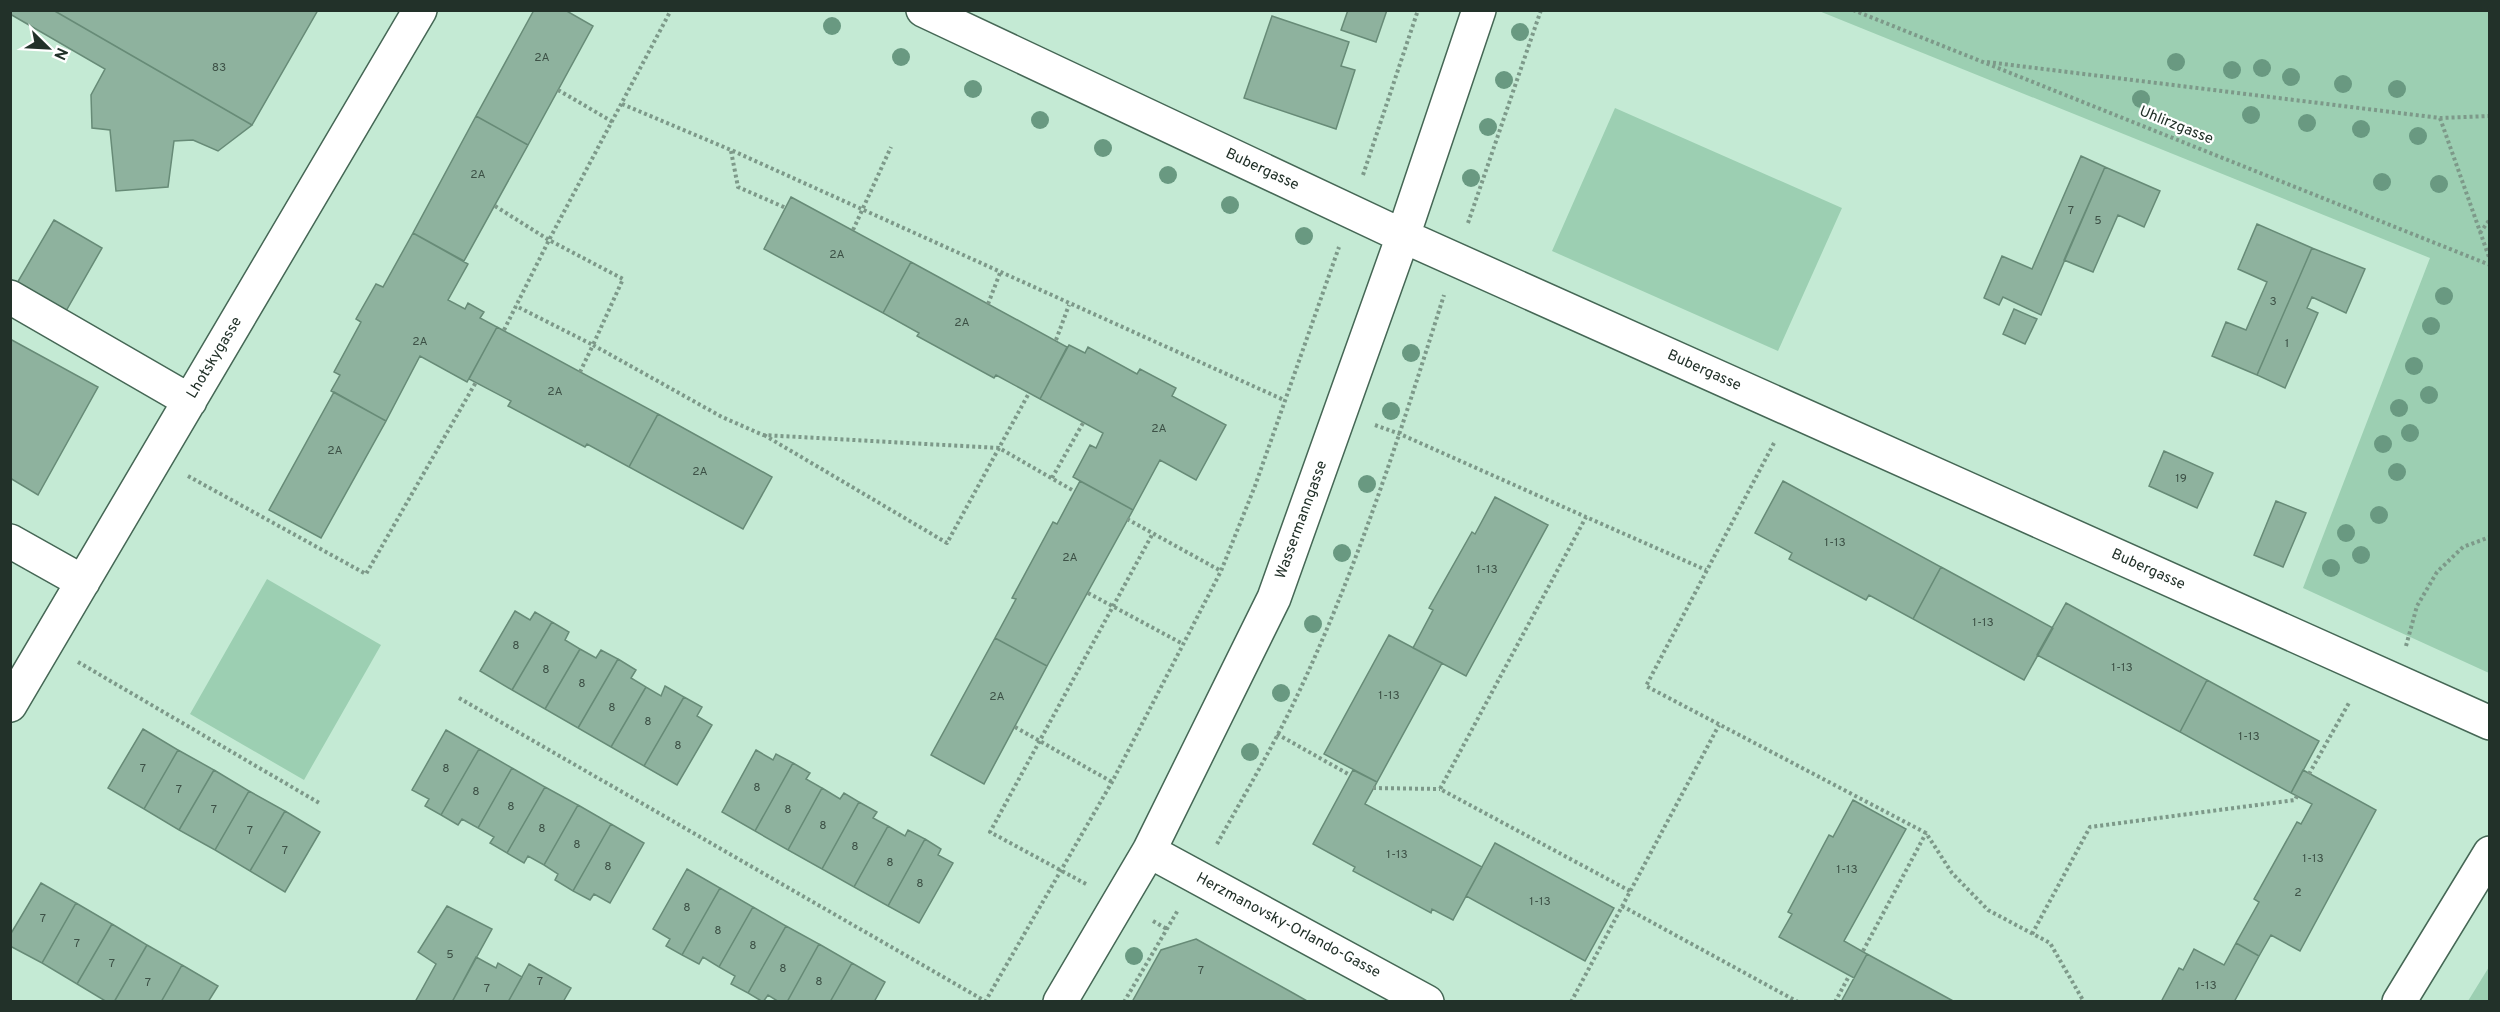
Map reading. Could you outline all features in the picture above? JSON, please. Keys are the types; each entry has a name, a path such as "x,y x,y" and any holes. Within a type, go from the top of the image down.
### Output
{"street":[{"name":"Lhotskygasse","path":"10,705 420,10"},
{"name":"Bubergasse","path":"923,10 1455,260 2490,723"},
{"name":"Wassermanngasse","path":"1060,1002 1117,901 1149,851 1274,598 1403,236 1479,10"},
{"path":"10,297 190,401"},
{"path":"10,541 83,582"},
{"name":"Herzmanovsky-Orlando-Gasse","path":"1149,851 1427,1002"},
{"path":"2399,1002 2490,853"}],"path":[{"path":"504,330 671,10"},
{"path":"459,698 985,1001 1112,782 1221,571 1255,486 1351,212 1418,10"},
{"path":"1124,1002 1198,878 1297,696 1358,552 1400,434 1455,260 1541,10"},
{"name":"Uhlirzgasse","path":"1853,10 2490,265"},
{"path":"1979,61 2440,118 2490,116"},
{"path":"558,90 613,122"},
{"path":"622,104 731,150 1284,400"},
{"path":"2440,118 2490,260"},
{"path":"853,230 891,147"},
{"path":"731,150 738,187 786,208"},
{"path":"495,206 549,240 623,279 580,372"},
{"path":"2480,233 2490,219"},
{"path":"988,304 1000,273"},
{"path":"1056,340 1069,304"},
{"path":"516,306 722,417 763,435 947,543 1029,393"},
{"path":"156,459 366,574 476,382"},
{"path":"1791,410 1646,686 1926,833 1952,873 1988,910 2050,943 2084,1002"},
{"path":"1340,414 1400,434 1706,570"},
{"path":"1052,478 1083,423"},
{"path":"763,435 999,448 1074,491"},
{"path":"1440,789 1586,517"},
{"path":"1127,519 1221,571"},
{"path":"1153,533 990,832 1167,928"},
{"path":"2309,774 2382,675 2437,572 2463,547 2490,537"},
{"path":"1088,593 1183,644"},
{"path":"47,644 321,804"},
{"path":"1571,1002 1719,725"},
{"path":"1015,727 1112,782"},
{"path":"1277,734 1350,775"},
{"path":"1373,788 1440,789 1630,891"},
{"path":"2032,934 2090,827 2295,800 2297,796"},
{"path":"1863,951 1926,833"},
{"path":"1622,906 1798,1002"},
{"path":"1835,1002 1850,976"}],"green space":[{"path":"1819,11 2489,11 2489,673 2303,588 2430,258"},
{"path":"1615,108 1842,208 1778,351 1552,251"},
{"path":"267,579 381,645 304,780 190,714"},
{"path":"2489,967 2489,1001 2468,1001"}],"building":[{"path":"10,10 53,10 252,125 218,151 193,140 174,141 168,187 116,191 110,130 92,128 91,95 105,69 10,14"},
{"path":"53,10 318,10 252,125"},
{"path":"534,10 565,10 593,26 528,145 476,116"},
{"path":"1348,10 1387,10 1376,42 1341,30"},
{"path":"1272,16 1349,42 1341,66 1355,70 1336,129 1244,98"},
{"path":"476,116 528,145 464,261 413,233"},
{"path":"2081,156 2105,167 2041,315 2003,297 1999,305 1984,298 2002,256 2032,269"},
{"path":"2105,167 2160,191 2144,227 2118,215 2093,272 2064,260"},
{"path":"791,197 911,262 883,313 764,249"},
{"path":"54,220 102,248 62,318 13,290"},
{"path":"2257,224 2312,248 2257,375 2212,356 2226,322 2246,330 2267,282 2238,269"},
{"path":"413,233 468,264 448,300 465,309 468,303 484,312 480,318 497,327 467,382 420,356 386,421 331,391 340,375 334,372 361,322 356,319 376,284 383,287"},
{"path":"2312,248 2365,269 2346,313 2312,297 2307,308 2318,313 2285,388 2257,375"},
{"path":"911,262 1067,347 1040,399 996,375 994,378 917,336 919,333 883,313"},
{"path":"2014,309 2037,319 2025,344 2003,334"},
{"path":"497,327 658,414 629,467 587,444 585,447 508,406 511,401 469,379"},
{"path":"10,339 98,387 38,495 10,478"},
{"path":"1069,345 1085,353 1088,347 1137,374 1140,369 1176,388 1172,396 1226,425 1196,480 1160,460 1133,510 1073,477 1090,445 1096,448 1103,433 1040,399"},
{"path":"334,392 386,421 321,538 269,510"},
{"path":"658,414 772,477 743,529 629,467"},
{"path":"2164,451 2213,473 2197,508 2149,486"},
{"path":"1080,481 1133,510 1047,666 995,638 1016,599 1012,598 1053,522 1057,524"},
{"path":"1783,481 1941,567 1913,619 1869,595 1866,600 1789,559 1792,553 1755,533"},
{"path":"1495,497 1548,525 1466,676 1413,648 1433,610 1429,608 1472,532 1475,534"},
{"path":"2276,501 2306,513 2283,567 2254,555"},
{"path":"1941,567 2053,628 2024,680 1913,619"},
{"path":"2066,603 2207,680 2180,732 2037,655"},
{"path":"515,611 530,620 535,612 552,622 512,690 480,671"},
{"path":"552,622 569,632 565,640 580,649 545,709 512,690"},
{"path":"1389,635 1442,663 1377,782 1324,754"},
{"path":"995,638 1047,666 984,784 931,755"},
{"path":"580,649 596,658 601,650 618,659 578,728 545,709"},
{"path":"618,659 636,670 631,678 646,687 611,747 578,728"},
{"path":"2207,680 2319,741 2291,793 2180,732"},
{"path":"665,686 684,697 644,766 611,747 646,687 661,696"},
{"path":"684,697 702,707 697,716 712,725 677,785 644,766"},
{"path":"143,729 178,750 144,809 108,788"},
{"path":"446,730 479,749 441,815 425,806 429,799 412,790"},
{"path":"479,749 512,768 478,828 462,819 458,825 441,815"},
{"path":"178,750 214,770 179,830 144,809"},
{"path":"756,750 773,760 776,754 793,763 755,831 722,812"},
{"path":"793,763 810,773 806,779 822,788 788,850 755,831"},
{"path":"512,768 545,787 507,853 490,843 494,837 478,828"},
{"path":"214,770 249,791 215,850 179,830"},
{"path":"1353,770 1377,782 1365,804 1482,867 1453,920 1432,909 1431,913 1353,871 1355,867 1313,844"},
{"path":"2303,770 2376,810 2300,951 2271,935 2259,956 2236,943 2259,902 2254,899 2297,822 2301,824 2312,804 2291,793"},
{"path":"545,787 578,805 544,865 528,856 524,863 507,853"},
{"path":"822,788 840,799 844,793 859,802 822,869 788,850"},
{"path":"249,791 285,811 250,871 215,850"},
{"path":"1853,800 1906,829 1844,941 1867,954 1854,978 1779,937 1792,914 1788,912 1829,835 1833,837"},
{"path":"859,802 877,812 873,818 888,826 854,887 822,869"},
{"path":"578,805 611,824 573,891 555,880 558,874 544,865"},
{"path":"285,811 320,832 285,892 250,871"},
{"path":"611,824 644,843 610,903 594,894 590,900 573,891"},
{"path":"888,826 905,836 908,830 925,839 888,906 854,887"},
{"path":"925,839 941,849 938,855 953,863 919,923 888,906"},
{"path":"1495,843 1614,908 1585,961 1466,896"},
{"path":"687,869 720,888 682,955 666,946 670,939 653,929"},
{"path":"41,883 76,903 42,963 10,946 10,935"},
{"path":"720,888 753,907 719,967 703,957 699,964 682,955"},
{"path":"76,903 112,924 77,984 42,963"},
{"path":"447,906 492,929 452,1002 415,1002 436,964 418,952"},
{"path":"753,907 786,926 748,993 731,984 735,976 719,967"},
{"path":"112,924 147,945 114,1002 107,1002 77,984"},
{"path":"786,926 819,944 787,1002 779,1002 768,995 763,1002 748,993"},
{"path":"1196,939 1309,1002 1132,1002 1161,950"},
{"path":"2236,943 2259,956 2234,1002 2161,1002 2179,968 2183,970 2194,949 2224,965"},
{"path":"819,944 852,963 830,1002 787,1002"},
{"path":"147,945 182,965 161,1002 114,1002"},
{"path":"1867,954 1955,1002 1841,1002"},
{"path":"476,957 496,968 498,963 522,977 508,1002 452,1002"},
{"path":"852,963 885,982 874,1002 830,1002"},
{"path":"529,964 571,988 563,1002 508,1002"},
{"path":"182,965 218,986 208,1002 161,1002"}]}
